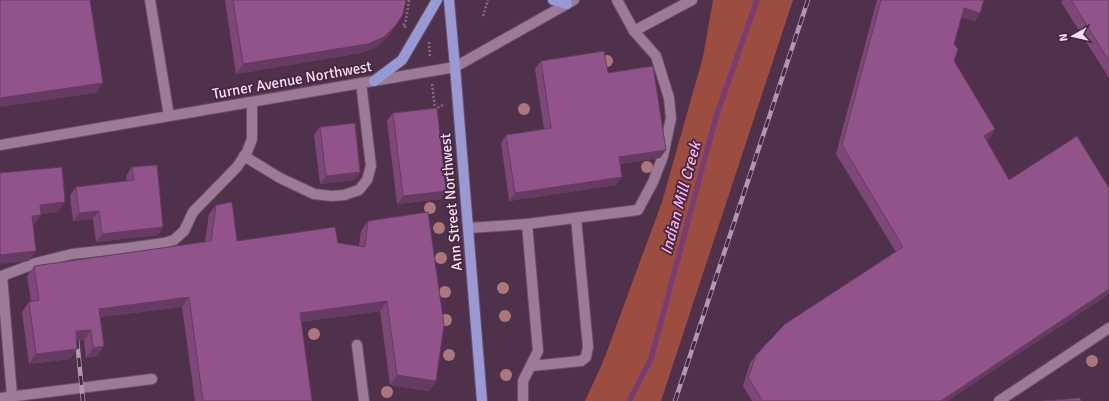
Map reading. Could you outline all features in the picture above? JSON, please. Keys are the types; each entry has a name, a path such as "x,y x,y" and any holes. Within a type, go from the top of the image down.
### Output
{"main road":[{"path":"374,81 402,60 423,21 437,0"},
{"name":"Ann Street Northwest","path":"448,0 455,67 482,401"},
{"path":"553,0 571,2"}],"street":[{"path":"150,0 169,116"},
{"path":"468,228 527,224 638,210 653,182 663,156 671,118 669,98 656,56 634,31 617,0"},
{"path":"634,31 692,0"},
{"name":"Turner Avenue Northwest","path":"0,144 455,67 571,2"},
{"path":"244,156 280,178 314,194 332,196 344,195 359,190 367,180 371,166 361,83"},
{"path":"12,396 1,276 36,263 72,254 128,248 164,243 174,240 184,231 193,212 236,167 244,156 252,139 252,102"},
{"path":"531,366 581,361 586,357 588,347 576,218"},
{"path":"524,401 524,381 538,351 527,224"},
{"path":"999,401 1109,328"},
{"path":"356,345 364,401"},
{"path":"0,398 152,379"}],"path":[{"path":"403,26 406,20 409,0"},
{"path":"483,16 488,0"}],"shaded area":[{"path":"713,0 793,0 661,401 585,401 603,362 662,202 703,57"}],"building":[{"path":"0,0 90,0 103,83 0,98"},
{"path":"233,0 406,0 403,14 396,25 384,37 368,44 243,64"},
{"path":"881,0 984,0 980,13 964,8 954,44 958,49 954,61 995,129 984,136 1009,180 1077,136 1109,188 1109,289 941,401 763,401 748,378 756,355 785,324 903,247 842,145"},
{"path":"1071,0 1109,0 1109,61"},
{"path":"604,51 608,73 653,66 666,150 619,157 622,177 515,193 506,135 551,128 541,61"},
{"path":"437,108 446,191 403,196 393,113"},
{"path":"355,123 360,172 326,176 320,127"},
{"path":"157,165 163,227 102,234 99,211 79,213 76,187 134,180 132,167"},
{"path":"62,167 65,202 40,205 41,215 32,216 36,251 0,255 0,173"},
{"path":"232,202 237,241 335,227 338,243 365,247 368,221 428,212 444,325 436,381 397,375 387,301 300,313 312,401 203,401 189,297 99,309 104,346 93,348 91,330 76,331 77,349 36,354 29,302 39,300 34,266 211,241 216,205"},
{"path":"1080,398 1081,401 1043,401"}],"waterway":[{"name":"Indian Mill Creek","path":"629,401 651,359 716,117 757,0"}],"railway":[{"path":"675,401 808,0"},
{"path":"77,340 83,401"}]}
